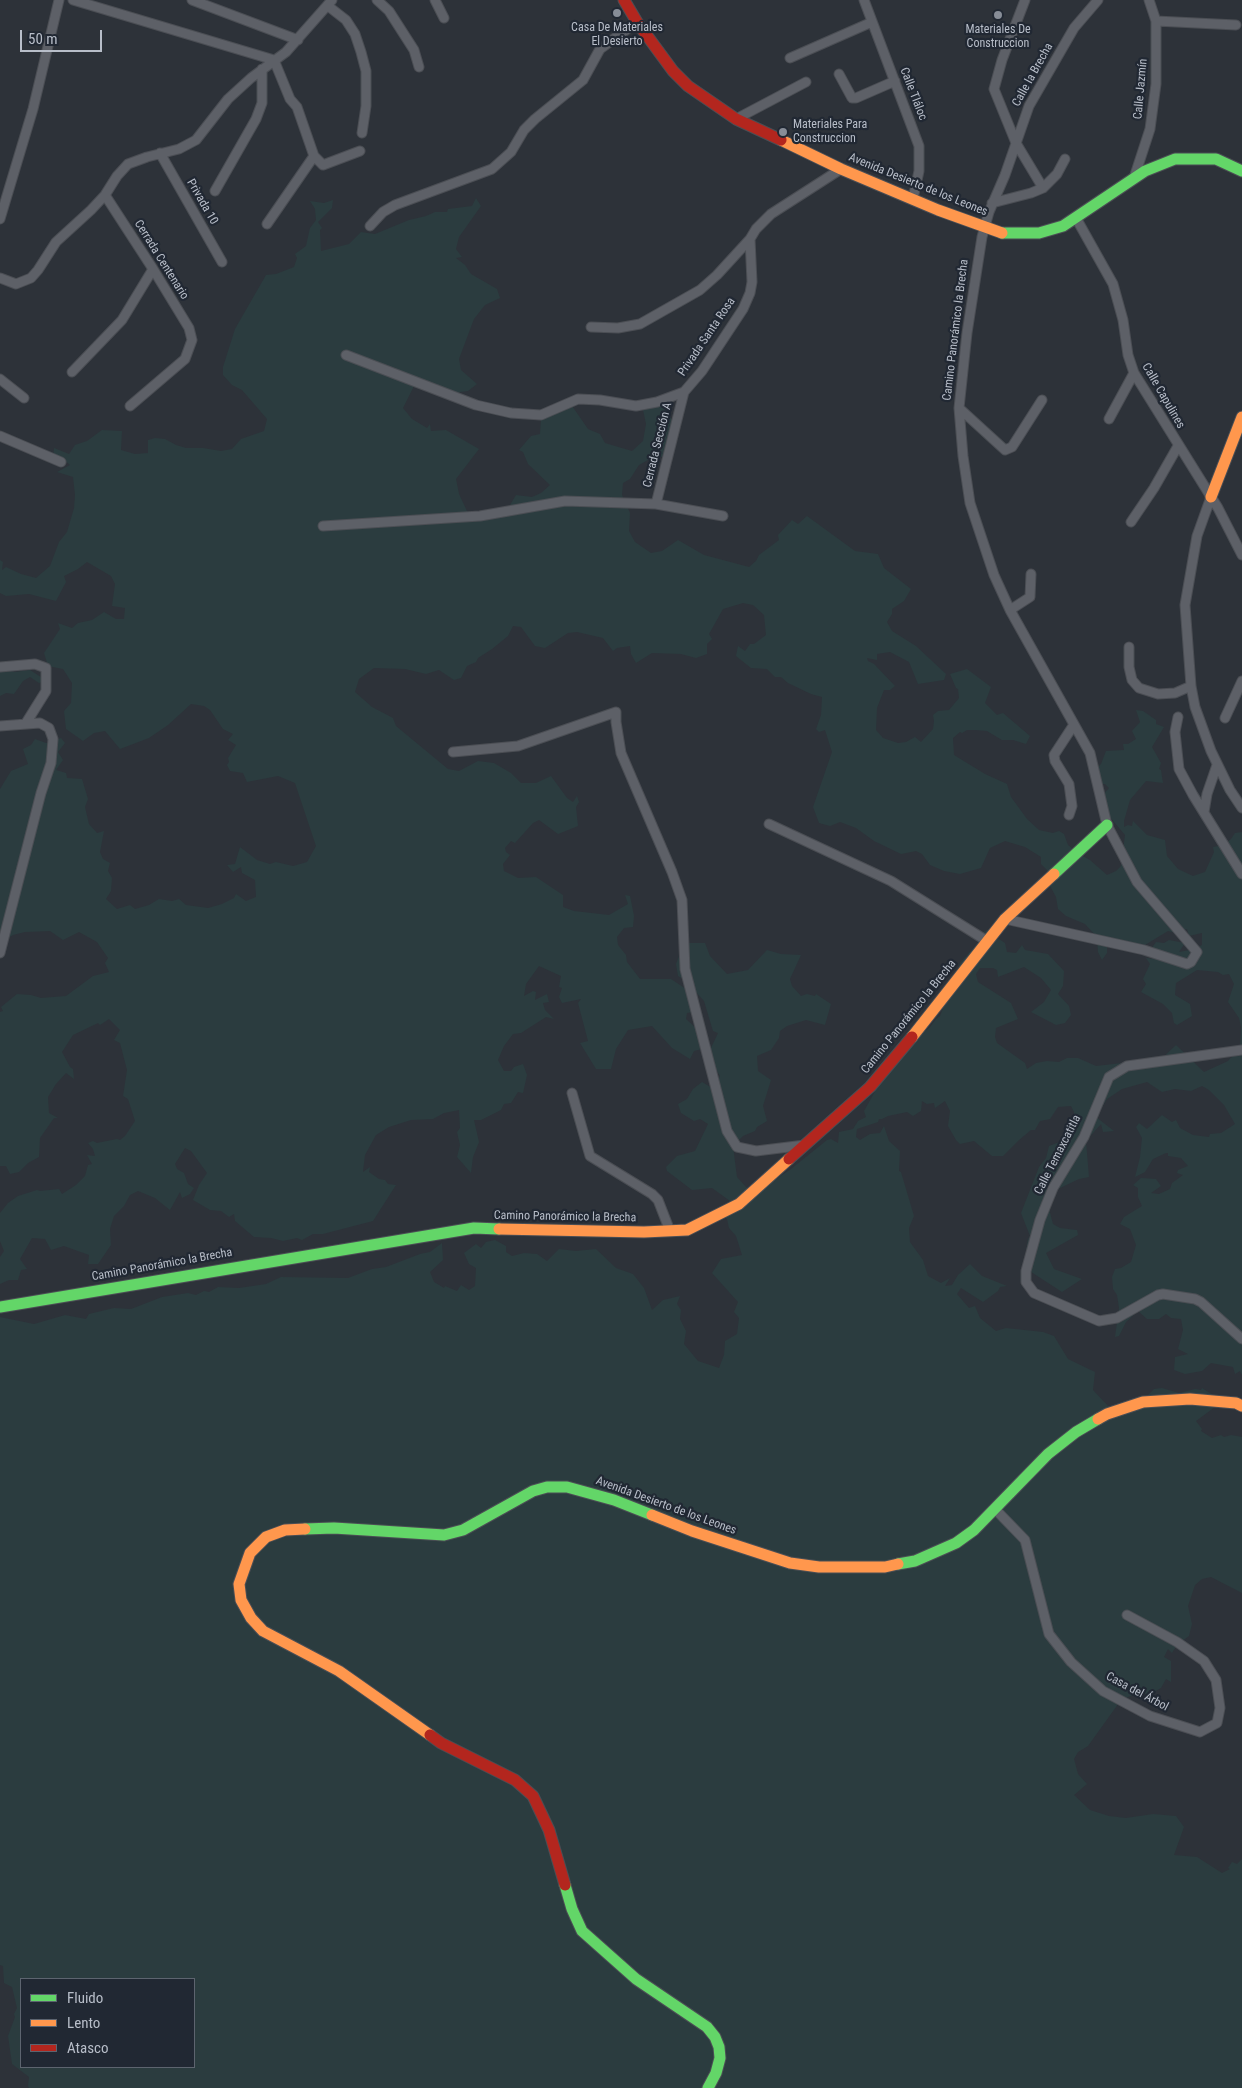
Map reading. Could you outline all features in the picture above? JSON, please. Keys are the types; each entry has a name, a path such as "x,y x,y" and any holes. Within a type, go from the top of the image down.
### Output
{"street":[{"path":"0,219 33,109 59,0"},
{"path":"73,0 274,60"},
{"path":"192,0 298,40"},
{"path":"378,0 389,11 414,50 419,67"},
{"path":"435,0 444,18"},
{"name":"Avenida Desierto de los Leones","path":"624,0 636,22 673,71 688,86 736,119 841,168 984,227 1012,234 1039,233 1062,226 1134,178 1162,163 1175,159 1216,158 1242,171"},
{"name":"Calle Tláloc","path":"864,0 919,146 919,171 914,194 911,198"},
{"path":"1025,0 1002,60 994,90 1016,143 1043,188"},
{"name":"Calle la Brecha","path":"984,227 992,203 1005,175 1029,106 1074,28 1098,0"},
{"name":"Calle Jazmín","path":"1134,178 1150,129 1156,84 1156,21 1149,0"},
{"path":"0,278 16,284 31,278 56,242 105,195 117,176 128,164 178,149 196,140 228,99 262,69 281,57 330,3 346,20 355,34 362,52 366,71 366,106 362,133"},
{"path":"1156,21 1236,25"},
{"path":"370,226 383,212 395,205 492,169 511,152 524,130 535,119 583,80 600,49 636,22"},
{"path":"790,58 872,22"},
{"path":"274,60 290,99 297,107 314,156 323,165 360,151"},
{"path":"215,191 256,119 262,103 262,69"},
{"path":"839,74 852,98 856,98 895,80"},
{"path":"736,119 806,82"},
{"name":"Privada 10","path":"160,154 222,262"},
{"path":"267,224 314,156"},
{"path":"992,203 1043,188 1057,174 1065,159"},
{"path":"591,327 618,328 640,324 700,290 717,275 750,239 756,228 771,214 841,168"},
{"name":"Cerrada Centenario","path":"105,195 153,268 189,328 192,340 185,359 130,406"},
{"name":"Calle Capulines","path":"1076,218 1113,284 1123,320 1128,355 1134,373 1211,497 1242,555"},
{"name":"Camino Panorámico la Brecha","path":"984,227 968,325 960,408 962,456 970,503 994,575 1010,610 1090,754 1107,825 1137,882 1146,895 1198,952 1192,962 1187,964 1144,950 1005,919"},
{"name":"Privada Santa Rosa","path":"346,355 476,405 511,414 541,415 578,398 636,406 664,400 684,392 702,371 743,309 752,282 750,239"},
{"path":"72,372 122,320 153,268"},
{"path":"1110,420 1134,373"},
{"path":"0,379 24,398"},
{"name":"Cerrada Sección A","path":"656,504 684,392"},
{"path":"960,408 1005,450 1012,447 1042,400"},
{"path":"1242,417 1197,536 1185,604 1191,686 1195,708 1217,765 1242,808"},
{"path":"0,436 61,462"},
{"path":"1131,522 1154,488 1178,446"},
{"path":"323,526 480,516 565,501 656,504 724,516"},
{"path":"1010,610 1030,597 1031,574"},
{"path":"1129,647 1129,667 1132,680 1139,688 1158,694 1175,694 1191,686"},
{"path":"0,667 35,664 46,668 48,685 26,723"},
{"path":"1225,718 1242,680"},
{"path":"453,752 518,746 616,712 621,753 682,900 685,969 727,1131 737,1147 756,1150 806,1144"},
{"path":"1178,717 1175,732 1179,769 1242,874"},
{"path":"0,726 40,723 49,728 53,739 51,764 41,793 0,952"},
{"path":"1069,815 1072,806 1069,784 1055,762 1054,754 1073,726"},
{"path":"1204,812 1207,794 1217,765"},
{"path":"769,824 891,881 987,941"},
{"name":"Camino Panorámico la Brecha","path":"0,1308 152,1280 474,1228 600,1232 687,1230 739,1204 870,1087 926,1020 1005,919 1107,825"},
{"name":"Calle Temaxcatitla","path":"1242,1050 1127,1066 1109,1077 1084,1137 1053,1188 1040,1220 1026,1272 1026,1282 1034,1294 1099,1321 1117,1318 1158,1295 1163,1294 1195,1299 1201,1302 1242,1339"},
{"path":"572,1094 590,1156 652,1194 658,1200 670,1231"},
{"name":"Avenida Desierto de los Leones","path":"708,2088 716,2073 720,2058 719,2047 715,2037 707,2027 636,1980 582,1931 572,1909 549,1830 534,1796 515,1780 441,1743 339,1671 263,1631 251,1618 241,1600 239,1584 247,1558 262,1540 281,1530 334,1528 444,1535 463,1530 533,1491 547,1487 567,1487 614,1500 692,1531 790,1563 819,1567 885,1567 915,1561 956,1543 974,1530 1048,1454 1076,1432 1107,1414 1144,1402 1190,1400 1240,1402"},
{"name":"Casa del Árbol","path":"995,1508 1025,1540 1049,1634 1071,1662 1103,1691 1150,1716 1200,1732 1217,1723 1220,1708 1216,1680 1204,1661 1177,1642 1127,1615"}],"shaded area":[{"path":"476,198 481,206 459,237 456,249 462,257 456,258 465,265 471,274 497,289 500,298 485,305 474,319 459,359 461,370 477,384 468,391 460,392 453,397 438,389 437,384 430,383 414,386 403,408 412,419 427,428 430,424 431,431 446,430 479,449 456,479 459,494 467,511 480,515 507,510 516,495 532,497 541,493 550,485 528,464 523,452 519,450 531,436 540,434 541,419 557,402 570,403 588,429 600,434 605,443 632,451 643,441 646,424 643,410 638,402 656,403 664,408 679,430 662,457 655,456 639,465 630,479 623,483 622,495 630,513 629,531 635,542 651,553 662,551 678,540 704,555 749,567 756,561 759,555 779,540 778,535 792,520 798,524 807,516 855,551 878,554 884,568 911,589 904,601 892,609 892,614 887,622 892,631 916,646 946,674 944,680 918,684 909,662 890,652 877,654 877,660 867,658 895,686 890,690 884,690 877,708 876,730 883,738 898,743 906,742 915,737 921,742 933,729 933,715 938,711 949,710 959,698 958,689 950,674 967,669 991,687 985,703 997,715 1003,713 1030,736 1026,744 1013,740 1002,740 987,731 967,730 962,733 960,732 953,738 954,755 985,774 1007,784 1011,797 1027,819 1039,830 1053,833 1059,831 1064,834 1068,845 1090,860 1107,875 1116,871 1121,866 1125,835 1103,809 1102,796 1109,788 1105,784 1098,784 1096,769 1101,764 1106,751 1124,750 1123,744 1128,744 1136,739 1132,731 1140,722 1136,710 1143,711 1156,720 1156,724 1164,727 1152,747 1161,763 1159,769 1161,770 1163,783 1146,781 1130,800 1124,827 1132,826 1133,821 1147,835 1165,840 1167,856 1178,869 1193,876 1205,872 1214,852 1213,847 1224,845 1235,833 1242,832 1242,1375 1240,1371 1235,1374 1233,1367 1211,1363 1202,1371 1185,1374 1174,1370 1175,1357 1188,1354 1178,1349 1183,1330 1181,1319 1171,1318 1166,1314 1159,1319 1147,1319 1138,1311 1126,1322 1119,1336 1115,1337 1119,1308 1117,1295 1113,1289 1112,1277 1115,1269 1131,1262 1136,1245 1130,1229 1120,1224 1124,1217 1142,1206 1138,1197 1138,1188 1133,1185 1141,1178 1156,1179 1161,1186 1151,1193 1159,1194 1170,1189 1172,1183 1183,1175 1177,1173 1178,1170 1188,1166 1181,1158 1168,1156 1168,1153 1166,1153 1153,1159 1145,1172 1135,1177 1142,1138 1136,1127 1139,1123 1147,1129 1162,1115 1172,1122 1176,1120 1180,1128 1193,1135 1209,1137 1210,1134 1221,1133 1235,1124 1224,1105 1209,1090 1202,1086 1191,1091 1175,1089 1162,1092 1147,1082 1122,1089 1107,1099 1096,1117 1114,1131 1103,1132 1101,1124 1086,1141 1089,1177 1079,1179 1058,1189 1047,1201 1053,1224 1060,1228 1077,1230 1078,1235 1046,1253 1054,1269 1082,1279 1062,1292 1025,1268 1028,1257 1026,1251 1030,1236 1021,1213 1039,1167 1046,1158 1049,1146 1062,1141 1074,1123 1074,1112 1071,1106 1058,1107 1050,1119 1040,1121 1035,1130 1031,1130 1003,1156 992,1156 974,1141 960,1144 948,1126 950,1111 945,1101 935,1108 934,1103 927,1104 922,1101 921,1111 913,1116 907,1112 879,1119 878,1122 857,1129 856,1137 860,1140 870,1134 880,1133 884,1126 889,1141 900,1151 899,1171 901,1172 914,1216 909,1228 910,1242 923,1260 928,1276 941,1283 950,1278 945,1286 952,1285 958,1275 970,1264 982,1276 1007,1286 1000,1287 998,1291 983,1302 961,1288 957,1294 969,1308 975,1306 980,1318 996,1331 1006,1328 1043,1332 1054,1336 1068,1359 1095,1372 1093,1390 1109,1407 1139,1404 1154,1389 1162,1388 1179,1393 1195,1389 1201,1390 1202,1388 1213,1395 1215,1407 1196,1421 1202,1429 1201,1431 1212,1438 1221,1435 1224,1437 1231,1435 1242,1437 1242,1593 1211,1577 1202,1579 1195,1585 1188,1606 1192,1624 1189,1636 1177,1645 1172,1653 1168,1649 1164,1657 1171,1661 1171,1682 1166,1679 1161,1688 1150,1694 1135,1694 1121,1700 1088,1746 1078,1752 1074,1759 1078,1774 1087,1784 1074,1795 1090,1810 1109,1816 1126,1818 1153,1814 1176,1816 1184,1827 1174,1855 1197,1857 1222,1873 1230,1869 1228,1868 1232,1862 1237,1864 1242,1859 1242,2088 29,2088 29,2077 12,2064 8,2036 17,2008 12,1987 4,1983 3,1966 0,1965 0,1317 34,1324 65,1315 86,1319 89,1314 114,1308 131,1309 162,1297 188,1293 196,1295 204,1291 209,1292 218,1287 239,1288 266,1284 281,1277 348,1278 430,1252 442,1243 443,1260 430,1272 434,1282 444,1288 445,1286 457,1291 461,1285 469,1290 475,1286 476,1268 469,1264 464,1253 476,1244 481,1248 486,1242 495,1240 506,1246 506,1252 512,1256 524,1253 537,1254 547,1261 559,1249 576,1251 596,1249 616,1268 633,1274 644,1288 652,1310 663,1300 680,1296 677,1304 681,1310 680,1319 686,1331 684,1344 698,1361 719,1368 724,1355 725,1341 737,1334 739,1318 734,1312 738,1302 712,1273 721,1259 742,1255 736,1236 729,1228 727,1219 723,1216 725,1208 730,1201 712,1188 692,1190 667,1171 666,1167 677,1156 695,1151 708,1124 700,1119 694,1121 681,1113 678,1104 687,1099 693,1089 702,1082 712,1088 720,1076 714,1066 710,1050 718,1033 713,1031 704,1001 685,980 678,976 676,964 682,948 688,943 705,943 710,956 727,974 748,970 767,950 781,954 801,955 790,979 792,986 801,996 807,994 815,996 816,994 831,1004 825,1025 806,1020 787,1026 780,1031 779,1038 771,1050 757,1056 758,1071 771,1080 763,1106 767,1121 757,1127 755,1131 743,1136 733,1146 737,1177 755,1193 791,1169 827,1140 831,1139 838,1143 839,1132 853,1129 858,1121 866,1117 864,1111 883,1077 913,1041 940,1016 960,963 983,937 983,932 994,927 993,935 1005,943 1007,952 1016,953 1022,945 1025,950 1048,954 1064,971 1063,986 1058,994 1069,1006 1071,1015 1065,1023 1056,1025 1031,1012 1044,1002 1051,990 1041,978 1024,967 998,977 997,970 993,968 980,968 976,974 978,982 1011,1003 1018,1019 996,1028 995,1037 997,1043 1025,1063 1027,1069 1036,1063 1047,1061 1059,1062 1067,1058 1078,1058 1096,1066 1158,1062 1176,1045 1204,1072 1228,1061 1240,1047 1241,1027 1239,1018 1228,1002 1234,984 1229,974 1223,975 1218,972 1197,970 1176,983 1175,995 1190,1004 1192,1016 1177,1025 1174,1023 1172,1013 1163,1004 1141,992 1146,984 1143,979 1150,964 1146,958 1156,959 1151,949 1156,942 1164,943 1169,940 1185,943 1179,952 1195,949 1202,945 1202,933 1189,936 1187,929 1176,933 1168,931 1145,945 1107,940 1107,953 1102,960 1098,952 1097,937 1085,924 1066,916 1058,909 1056,897 1048,882 1047,870 1041,864 1041,857 1025,847 1005,841 990,848 981,868 960,874 944,871 930,865 922,854 916,851 901,854 874,841 856,828 840,822 830,826 819,823 813,807 832,752 825,730 819,732 816,729 821,715 822,697 788,683 781,677 775,677 767,669 751,668 736,656 738,646 745,651 750,644 754,644 766,635 764,615 753,605 743,603 723,609 709,634 712,639 707,644 707,654 696,658 681,654 652,653 636,663 631,654 630,646 617,648 613,651 603,638 577,632 568,633 545,648 535,646 521,627 513,626 508,636 478,658 476,662 467,666 461,678 454,680 439,670 426,674 405,669 374,668 359,679 355,692 372,707 393,718 396,726 448,769 459,771 478,761 494,763 511,773 521,783 536,783 551,776 567,798 573,802 577,796 579,802 576,807 578,826 558,834 539,820 533,823 515,843 511,841 505,848 506,852 510,855 503,864 504,871 518,878 536,877 563,895 563,907 574,911 609,915 628,904 625,895 630,896 634,916 633,927 624,928 617,937 618,945 626,955 627,962 640,979 671,979 689,991 690,995 700,1005 697,1011 687,1013 686,1019 697,1029 702,1049 694,1051 690,1059 672,1048 652,1026 628,1030 616,1049 611,1069 596,1069 580,1043 588,1041 578,1003 581,999 562,1003 559,997 562,988 559,987 561,976 539,966 526,984 524,996 533,991 536,992 535,1000 547,994 549,1002 543,1003 545,1010 554,1019 546,1017 521,1033 513,1034 504,1046 498,1060 504,1071 511,1071 514,1067 523,1064 527,1075 523,1093 518,1092 511,1103 504,1104 501,1110 481,1120 474,1120 479,1142 473,1157 471,1173 457,1157 460,1145 457,1132 460,1128 459,1110 444,1113 433,1119 411,1120 389,1127 376,1135 365,1155 363,1172 370,1167 369,1172 379,1179 385,1180 388,1184 396,1185 373,1221 323,1234 313,1234 302,1240 297,1238 283,1241 254,1237 235,1221 234,1214 229,1217 221,1211 210,1210 193,1200 199,1185 207,1173 191,1151 185,1148 175,1164 177,1169 184,1173 188,1184 194,1188 190,1194 182,1198 180,1192 170,1210 155,1198 138,1191 130,1195 124,1206 114,1216 110,1229 111,1245 98,1264 88,1264 89,1255 64,1246 51,1250 45,1239 32,1238 20,1259 27,1269 21,1270 18,1280 9,1280 0,1284 0,1257 4,1251 0,1241 0,1213 8,1203 18,1196 37,1190 59,1189 62,1194 76,1185 85,1176 88,1165 92,1164 87,1155 95,1156 93,1149 88,1143 93,1141 97,1143 120,1140 135,1121 128,1099 123,1096 127,1070 120,1043 114,1040 120,1030 109,1019 100,1025 98,1023 73,1035 62,1052 73,1069 74,1079 66,1073 48,1097 49,1113 58,1118 54,1118 40,1138 39,1157 28,1163 19,1172 10,1174 6,1166 0,1166 0,1012 3,1011 1,1007 17,994 41,998 66,996 93,976 109,972 105,963 108,958 97,942 79,932 63,940 50,931 25,932 13,935 5,940 0,936 0,789 11,771 28,764 23,749 31,745 35,739 46,743 61,738 65,743 58,752 63,760 56,770 66,773 67,778 82,779 88,799 85,807 89,824 97,833 104,831 100,852 103,859 110,863 108,871 112,878 111,891 106,899 117,909 130,905 135,909 149,905 159,899 172,901 179,899 186,905 208,908 234,898 236,894 246,901 256,897 255,880 242,873 241,867 233,872 227,865 235,864 240,847 257,860 270,864 276,862 293,866 307,862 316,846 295,783 278,776 247,782 243,773 230,771 227,765 229,762 228,758 236,745 228,740 233,734 223,729 210,710 204,706 191,704 168,725 149,738 120,749 105,731 94,733 83,741 66,729 64,711 71,703 72,683 63,669 48,666 44,653 60,629 58,623 72,628 78,623 92,620 104,612 116,619 124,619 125,608 112,606 115,584 111,576 87,562 64,576 66,582 56,601 29,594 6,596 0,593 0,560 3,562 2,570 6,567 36,578 50,566 59,542 67,532 74,508 73,477 57,472 70,465 62,458 53,458 54,448 69,454 75,445 87,441 102,430 122,431 121,450 135,454 148,453 148,440 155,438 165,439 186,448 221,451 232,449 241,439 264,431 267,419 242,390 232,385 223,375 223,367 235,329 266,275 276,274 294,267 297,258 295,254 306,246 310,228 316,220 315,209 310,201 324,203 333,200 332,208 318,222 322,228 320,230 321,251 349,244 361,232 375,234 435,212 447,212 448,209 472,206"},
{"path":"0,668 15,672 30,670 47,681 39,683 30,677 23,681 14,694 6,693 0,696"}],"traffic: fast":[{"path":"1002,233 1039,233 1063,226 1145,171 1175,159 1216,159 1242,171"},
{"path":"1054,874 1107,825"},
{"path":"0,1307 474,1228 499,1229"},
{"path":"898,1564 915,1561 956,1543 974,1530 1048,1454 1076,1432 1098,1419"},
{"path":"305,1529 334,1528 444,1535 463,1530 533,1491 547,1487 567,1487 614,1500 652,1515"},
{"path":"565,1885 572,1909 582,1931 636,1979 707,2027 715,2037 719,2047 720,2058 716,2073 708,2088"}],"traffic: slow":[{"path":"781,140 841,169 938,210 1002,233"},
{"path":"1211,497 1242,417"},
{"path":"912,1037 1005,919 1054,874"},
{"path":"499,1229 644,1232 687,1230 739,1204 789,1159"},
{"path":"1098,1419 1143,1402 1190,1399 1236,1403 1242,1406"},
{"path":"652,1515 692,1531 790,1563 819,1567 885,1567 898,1564"},
{"path":"305,1529 285,1530 266,1537 250,1553 239,1584 241,1600 251,1618 263,1631 339,1671 430,1735"}],"traffic: jam":[{"path":"624,0 637,22 673,71 688,86 736,119 781,140"},
{"path":"789,1159 870,1087 912,1037"},
{"path":"430,1735 441,1743 515,1780 533,1796 549,1830 565,1885"}],"place":[{"name":"Casa De Materiales El Desierto","path":"617,13"},
{"name":"Materiales De Construccion","path":"998,15"},
{"name":"Materiales Para Construccion","path":"783,132"}]}
